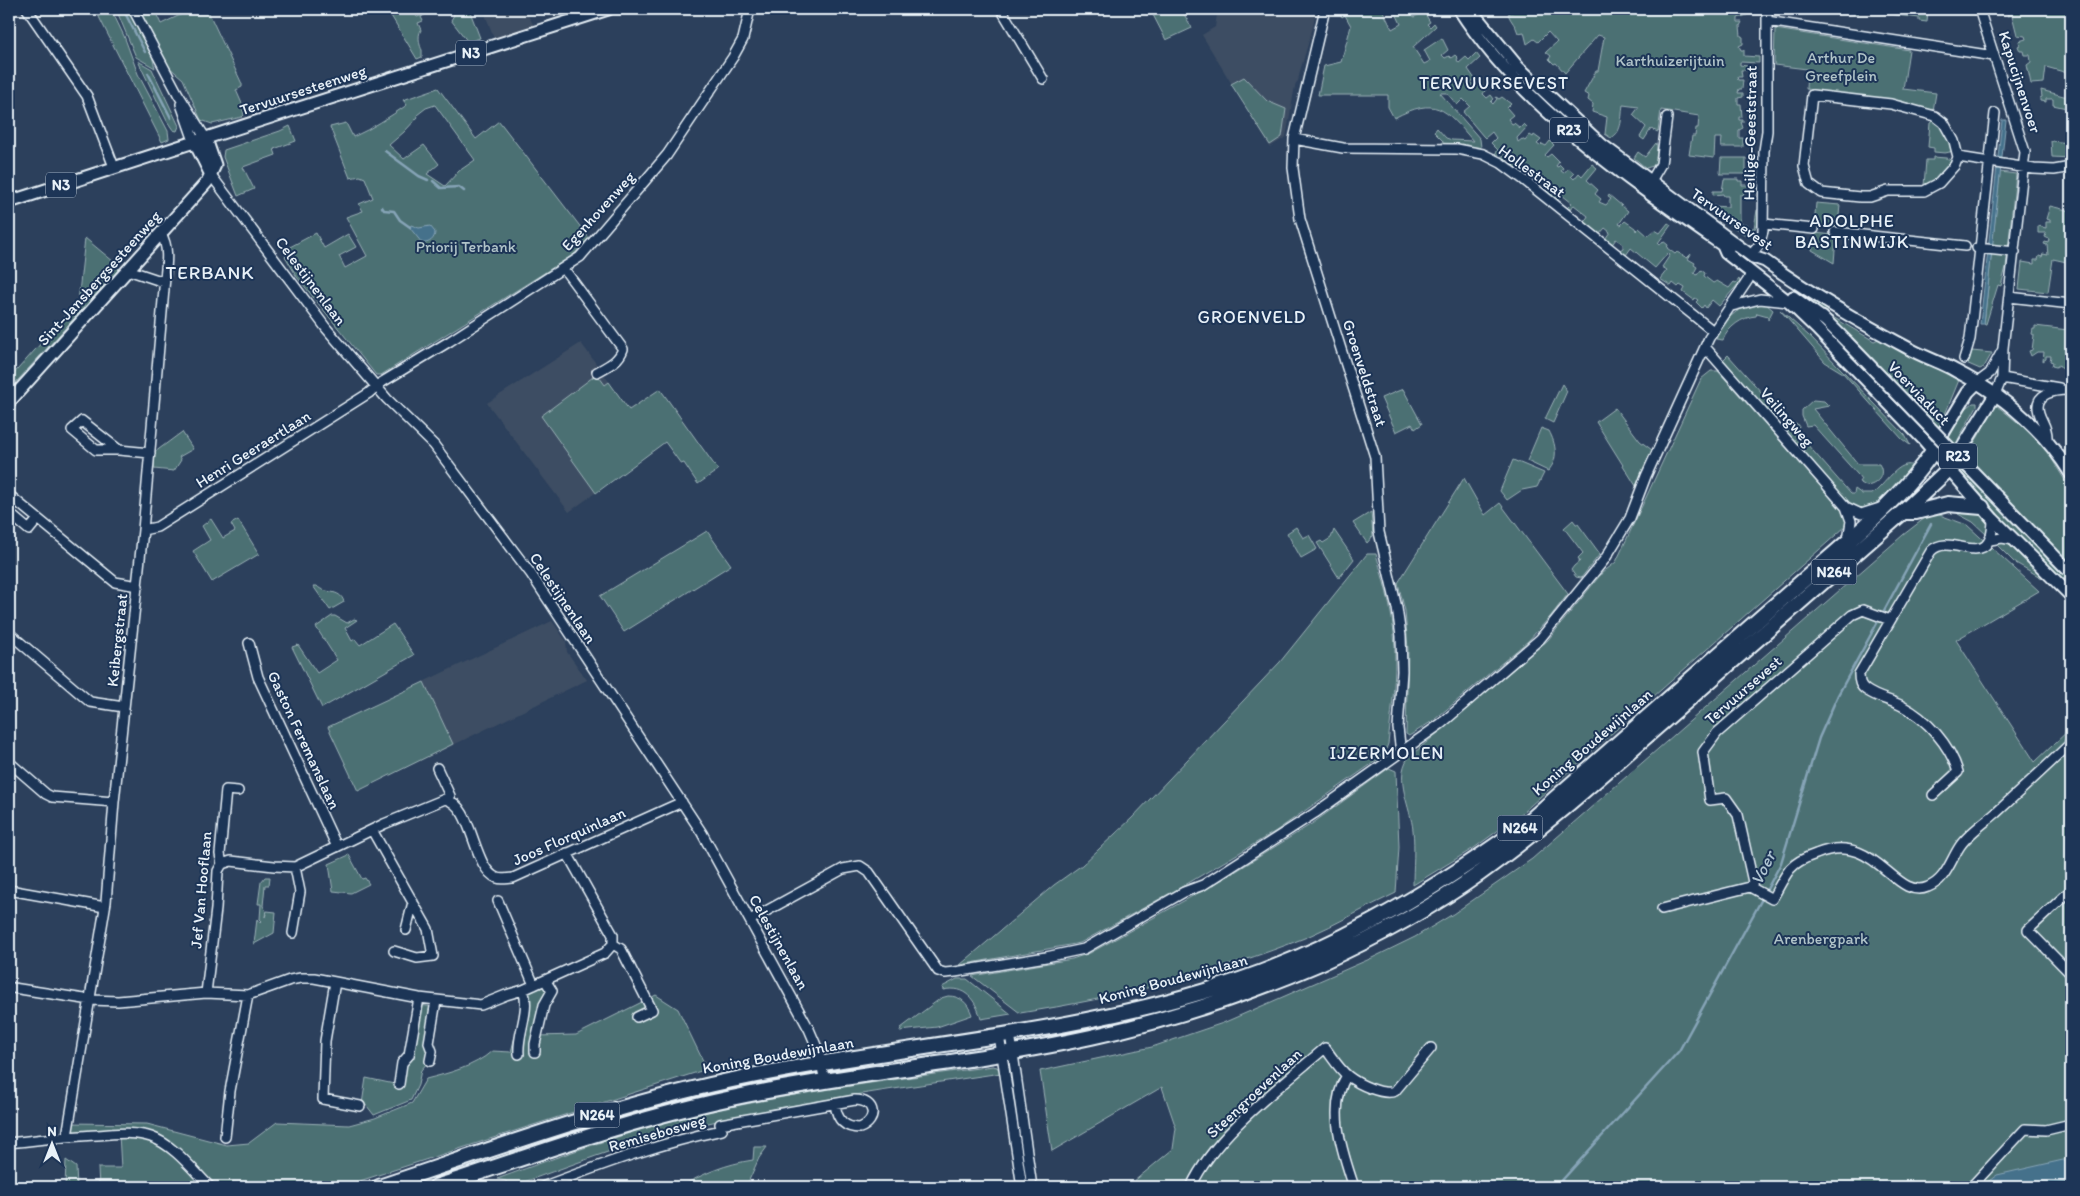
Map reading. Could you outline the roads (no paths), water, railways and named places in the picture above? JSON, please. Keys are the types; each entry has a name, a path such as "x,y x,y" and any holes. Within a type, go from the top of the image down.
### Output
{"highway":[{"name":"Koning Boudewijnlaan","path":"379,1187 633,1104 712,1084 821,1063 1005,1034 1128,1012 1237,981 1320,949 1431,889 1475,861 1526,824 1848,541 1915,475 1932,451"},
{"name":"Koning Boudewijnlaan","path":"436,1187 664,1114 718,1101 825,1081 1008,1052 1130,1028 1245,992 1321,962 1366,941 1403,922 1478,875 1556,816 1903,512 1949,469"},
{"path":"1903,512 1916,512 1948,504 1982,506"}],"main road":[{"name":"Tervuursesteenweg","path":"9,202 608,9"},
{"name":"Tervuursevest","path":"1459,9 1510,75 1564,126 1632,182 1768,278"},
{"name":"Tervuursevest","path":"1470,9 1518,67 1602,145 1752,256 1765,261 1834,308 1909,349 1978,382 2030,422 2047,439 2071,474"},
{"path":"206,139 215,166 211,175"},
{"path":"194,141 211,175"},
{"name":"Sint-Jansbergsesteenweg","path":"9,402 161,234 211,175"},
{"name":"Tervuursevest","path":"1723,246 1726,253 1789,302 1932,451 2014,540 2071,596"},
{"name":"Voerviaduct","path":"1752,256 1808,302 2070,571"},
{"name":"Voerviaduct","path":"1768,278 1826,321"},
{"name":"Kapucijnenvoer","path":"1932,451 1968,392 1978,382"},
{"name":"Kapucijnenvoer","path":"1949,469 1995,395"}],"street":[{"path":"28,9 87,96 114,168"},
{"path":"133,9 178,94 196,126 206,139"},
{"name":"Egenhovenweg","path":"376,387 564,269 580,257 667,155 733,57 743,39 750,9"},
{"path":"1001,9 1043,79"},
{"name":"Groenveldstraat","path":"1325,9 1294,138 1293,168 1300,219 1375,456 1379,532 1397,608 1401,636 1402,671 1398,728 1401,752"},
{"name":"Heilige-Geeststraat","path":"1752,256 1762,237 1764,224 1764,151 1767,132 1767,9"},
{"name":"Kapucijnenvoer","path":"1979,9 2024,147 2024,166 2003,348 2002,378 1995,395"},
{"path":"1767,21 1994,56"},
{"path":"178,94 194,141"},
{"path":"1812,95 1891,104 1929,113 1944,123 1949,130 1958,157 1950,172 1939,183 1924,190 1915,192 1888,190 1870,197 1860,198 1821,193 1808,184 1804,166 1812,95"},
{"name":"Kapucijnenvoer","path":"1964,359 1970,339 1996,162 1995,113"},
{"path":"1651,181 1661,164 1667,117"},
{"name":"Hollestraat","path":"1294,138 1343,148 1430,147 1457,149 1483,154 1501,163 1524,180 1713,332"},
{"path":"1958,157 2054,170 2071,167"},
{"name":"Celestijnenlaan","path":"211,175 326,328 376,387 434,445 531,574 591,668 682,802 750,920 809,1029 825,1081"},
{"path":"1764,224 1814,229"},
{"path":"1835,232 1965,246"},
{"name":"Keibergstraat","path":"67,1136 105,907 150,453 164,282 166,242 161,234"},
{"path":"1984,249 2015,252"},
{"path":"564,269 624,349 621,356 612,364 597,372"},
{"path":"750,920 843,869 860,866 870,872 936,968 941,972 949,973 1046,957 1084,949 1184,892 1206,883 1315,813 1468,702 1540,639 1605,559 1630,518 1643,482 1705,347 1749,278 1748,269"},
{"path":"128,270 164,282"},
{"path":"2009,297 2071,304"},
{"path":"1732,306 1760,300 1789,302"},
{"name":"Veilingweg","path":"1705,347 1846,507"},
{"name":"Kapucijnenvoer","path":"1978,382 1990,372 2003,348"},
{"path":"2002,378 2070,390"},
{"name":"Henri Geeraertlaan","path":"143,530 157,528 376,387"},
{"path":"2047,439 2047,430 2039,413 2042,397 2050,392 2070,390"},
{"path":"119,450 82,421 72,430 96,450 150,453"},
{"path":"9,495 114,582 138,586"},
{"path":"1846,507 1861,514 1884,507"},
{"path":"1846,507 1851,521 1848,541"},
{"path":"9,513 29,530 38,519"},
{"path":"1990,540 1993,518"},
{"path":"1933,795 1958,772 1945,745 1936,733 1903,706 1866,690 1859,680 1859,674 1887,619 1935,548 1947,546 1974,550 1984,546 1990,540 2002,538 2014,540"},
{"name":"Tervuursevest","path":"1753,889 1738,815 1726,798 1710,800 1703,752 1716,733 1852,615 1863,610 1887,619"},
{"path":"9,624 9,632 90,702 124,707"},
{"name":"Gaston Feremanslaan","path":"248,643 258,678 337,847"},
{"path":"1662,909 1753,889 1772,899 1790,868 1808,857 1829,849 1840,848 1859,851 1868,856 1906,886 1920,889 1928,887 1945,873 1966,838 2071,743"},
{"path":"9,762 52,797 114,802"},
{"name":"Joos Florquinlaan","path":"437,768 450,796 450,800 457,806 472,833 485,866 497,878 513,878 567,852 682,802"},
{"name":"Jef Van Hooflaan","path":"206,993 218,871 222,864 220,854 227,787 238,791"},
{"path":"222,864 231,861 274,866 295,866 442,800 450,800"},
{"path":"372,830 428,929 433,956 417,958 394,951"},
{"path":"14,988 91,1000 118,1001 206,993 248,995 301,978 335,982 436,1001 481,1005 523,990 605,953 612,944 613,935 567,852"},
{"path":"293,933 300,892 295,866"},
{"path":"9,890 105,907"},
{"path":"2071,890 2028,930 2071,974"},
{"path":"498,900 534,985"},
{"path":"406,930 413,902"},
{"path":"612,944 621,949 654,1013 638,1017"},
{"path":"535,1052 535,1044 544,1005 552,991 545,980"},
{"path":"335,982 325,1041 323,1103 360,1106"},
{"path":"520,1054 518,1044 526,1001 523,990"},
{"path":"225,1137 230,1091 248,995"},
{"path":"399,1084 402,1063 409,1055 419,998"},
{"path":"430,1062 432,1051 429,1043 436,1001"},
{"path":"1005,1034 1032,1187"},
{"name":"Steengroevenlaan","path":"1191,1187 1196,1176 1218,1145 1260,1104 1325,1048 1347,1076"},
{"path":"1354,1187 1347,1166 1337,1117 1343,1082 1347,1076 1379,1092 1388,1094 1394,1091 1430,1048"},
{"path":"1008,1052 1022,1187"},
{"name":"Remisebosweg","path":"542,1187 670,1142 722,1130 720,1124 835,1104"},
{"path":"1971,1187 2024,1130 2046,1130 2071,1124"},
{"path":"9,1143 67,1136 134,1134 151,1137 170,1148 210,1187"}],"waterway":[{"path":"123,9 145,52"},
{"path":"148,73 171,118"},
{"path":"385,151 419,176 428,180"},
{"path":"433,181 441,188 459,187 464,191"},
{"path":"382,207 384,210 394,211 400,220 410,227"},
{"name":"Voer","path":"1765,893 1781,863 1819,738 1838,695 1931,524"},
{"name":"Voer","path":"1556,1187 1679,1051 1763,897"}],"district":[{"name":"TERVUURSEVEST","path":"1494,83"},
{"name":"ADOLPHE BASTINWIJK","path":"1852,231"},
{"name":"TERBANK","path":"210,272"},
{"name":"GROENVELD","path":"1252,317"},
{"name":"IJZERMOLEN","path":"1387,753"}],"park label":[{"name":"Karthuizerijtuin","path":"1670,60"},
{"name":"Arthur De Greefplein","path":"1841,66"},
{"name":"Priorij Terbank","path":"466,246"},
{"name":"Arenbergpark","path":"1821,938"}]}
